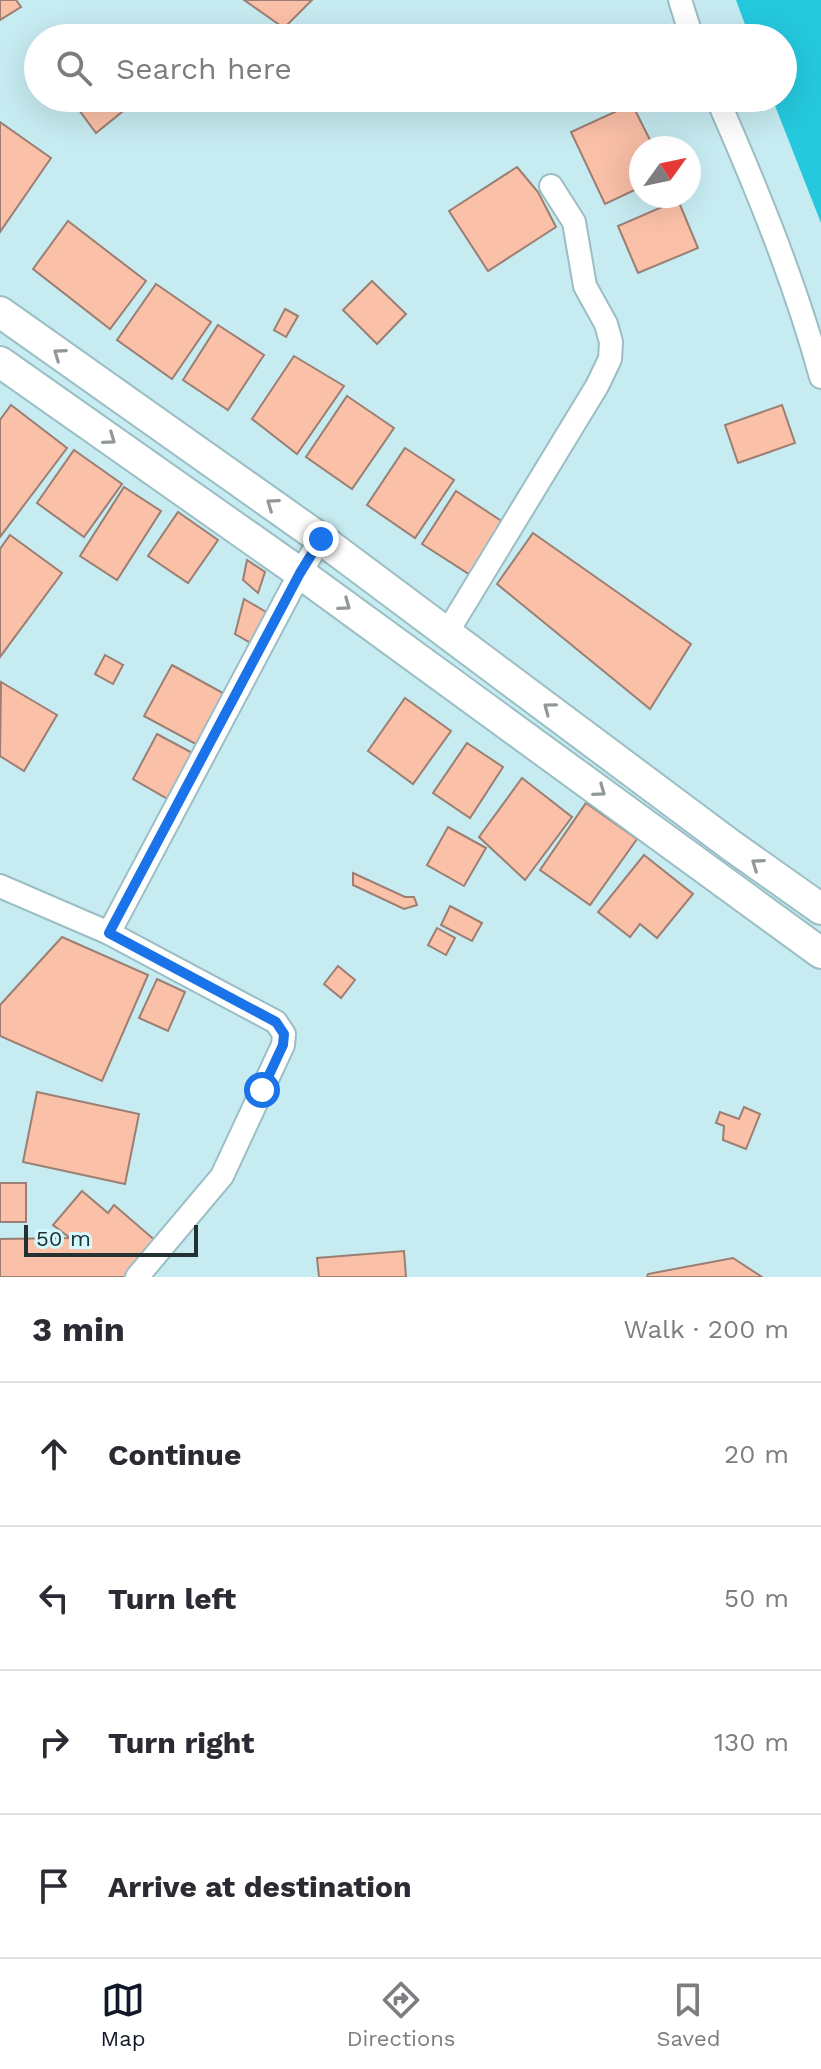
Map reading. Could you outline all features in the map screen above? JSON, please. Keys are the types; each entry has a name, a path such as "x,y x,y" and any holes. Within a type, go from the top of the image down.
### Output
{"main road":[{"path":"0,312 448,631 732,846 821,909"},
{"path":"0,362 300,573 821,953"}],"street":[{"path":"680,0 688,24"},
{"path":"723,112 766,216 821,377"},
{"path":"448,631 597,386 610,359 611,342 606,324 585,286 574,222 551,186"},
{"path":"109,933 321,539"},
{"path":"0,886 109,933 276,1022 284,1034 283,1045 222,1176 137,1277"}],"water":[{"path":"736,0 821,0 821,223 777,112 797,112 797,24 745,24"}],"building":[{"path":"0,0 16,0 21,7 0,20"},
{"path":"244,0 312,0 288,24 278,24"},
{"path":"80,112 122,112 96,133"},
{"path":"615,112 636,112 648,136 629,136 629,193 605,204 571,132"},
{"path":"0,122 51,158 0,232"},
{"path":"517,167 538,192 556,227 488,271 449,211"},
{"path":"660,208 681,208 698,248 638,273 618,226"},
{"path":"68,221 146,281 110,329 33,269"},
{"path":"372,281 406,314 377,344 343,310"},
{"path":"156,284 211,322 172,379 117,340"},
{"path":"285,309 298,316 286,337 274,330"},
{"path":"218,325 264,355 228,410 183,380"},
{"path":"294,356 344,386 297,454 252,419"},
{"path":"347,396 394,428 352,489 306,457"},
{"path":"11,405 67,448 0,537 0,420"},
{"path":"782,405 795,443 738,463 725,425"},
{"path":"405,448 454,480 415,538 367,505"},
{"path":"74,450 122,484 84,537 37,503"},
{"path":"124,487 161,511 117,580 80,556"},
{"path":"456,491 506,524 472,576 422,544"},
{"path":"178,512 218,540 188,583 148,556"},
{"path":"533,533 691,644 650,709 497,584"},
{"path":"10,535 62,573 0,657 0,549"},
{"path":"247,560 265,572 258,593 243,580"},
{"path":"244,599 273,616 256,646 235,634"},
{"path":"105,655 123,665 113,684 95,674"},
{"path":"172,665 230,697 203,748 144,716"},
{"path":"1,682 57,715 24,771 0,756"},
{"path":"405,698 451,731 413,784 368,751"},
{"path":"157,734 198,756 173,802 133,779"},
{"path":"467,743 503,767 470,818 433,793"},
{"path":"522,778 572,817 525,880 479,837"},
{"path":"586,803 637,839 590,905 540,870"},
{"path":"448,827 486,848 464,886 427,865"},
{"path":"644,855 693,894 657,938 640,924 630,937 598,912"},
{"path":"353,873 405,897 414,897 417,905 404,909 353,885"},
{"path":"450,906 482,923 472,941 441,925"},
{"path":"437,928 455,938 446,955 428,945"},
{"path":"62,937 148,975 102,1081 0,1036 0,1005"},
{"path":"338,966 355,980 341,998 324,984"},
{"path":"157,979 185,992 168,1031 139,1018"},
{"path":"37,1092 139,1114 125,1184 23,1162"},
{"path":"744,1107 760,1114 746,1149 723,1140 724,1126 716,1123 720,1112 739,1119"},
{"path":"0,1183 26,1183 26,1222 0,1222"},
{"path":"82,1191 108,1213 114,1205 157,1242 128,1277 0,1277 0,1239 70,1238 53,1225"},
{"path":"404,1251 406,1277 319,1277 317,1258"},
{"path":"733,1258 762,1277 647,1277 648,1274"}],"route":[{"path":"262,1090 283,1045 281,1027 109,933 321,539"}]}
